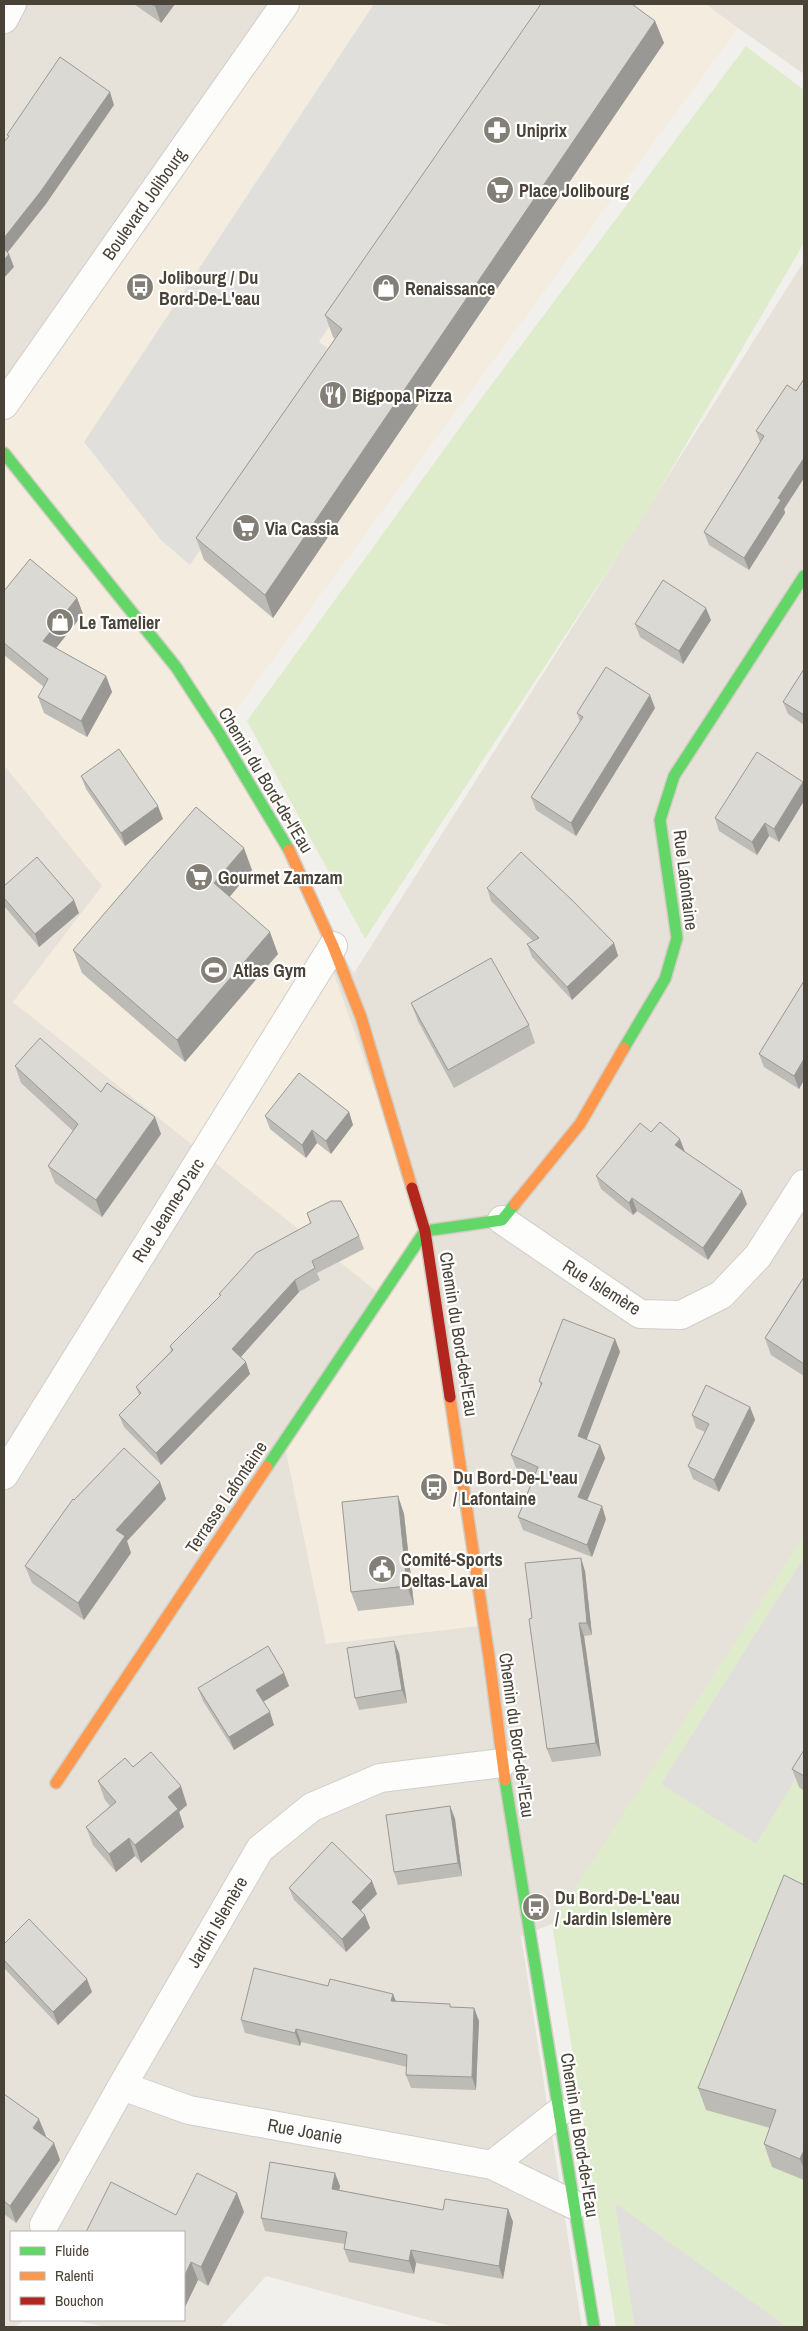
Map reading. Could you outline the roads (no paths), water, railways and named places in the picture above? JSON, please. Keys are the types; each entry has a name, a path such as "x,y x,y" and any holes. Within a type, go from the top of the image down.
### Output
{"street":[{"path":"4,19 12,4"},
{"name":"Boulevard Jolibourg","path":"4,405 285,4"},
{"name":"Chemin du Bord-de-l'Eau","path":"4,453 176,667 219,734 293,858 333,946 361,1017 425,1231 488,1647 502,1763 594,2327"},
{"name":"Rue Lafontaine","path":"502,1220 580,1124 665,979 677,938 660,820 674,776 804,576"},
{"name":"Rue Jeanne-D'arc","path":"4,1475 333,946"},
{"name":"Rue Islemère","path":"502,1220 640,1314 681,1315 721,1295 758,1256 804,1184"},
{"path":"425,1231 502,1220"},
{"name":"Terrasse Lafontaine","path":"56,1783 425,1231"},
{"name":"Jardin Islemère","path":"44,2225 260,1848 312,1808 380,1778 502,1763"},
{"name":"Rue Joanie","path":"122,2086 189,2110 492,2164 574,2205"},
{"path":"492,2164 558,2113"}],"place":[{"name":"Uniprix","path":"497,130"},
{"name":"Place Jolibourg","path":"500,190"},
{"name":"Jolibourg / Du Bord-De-L'eau","path":"140,287"},
{"name":"Renaissance","path":"386,288"},
{"name":"Bigpopa Pizza","path":"333,395"},
{"name":"Via Cassia","path":"246,528"},
{"name":"Le Tamelier","path":"60,622"},
{"name":"Gourmet Zamzam","path":"199,877"},
{"name":"Atlas Gym","path":"214,970"},
{"name":"Du Bord-De-L'eau / Lafontaine","path":"434,1487"},
{"name":"Comité-Sports Deltas-Laval","path":"382,1569"},
{"name":"Du Bord-De-L'eau / Jardin Islemère","path":"536,1907"}]}
